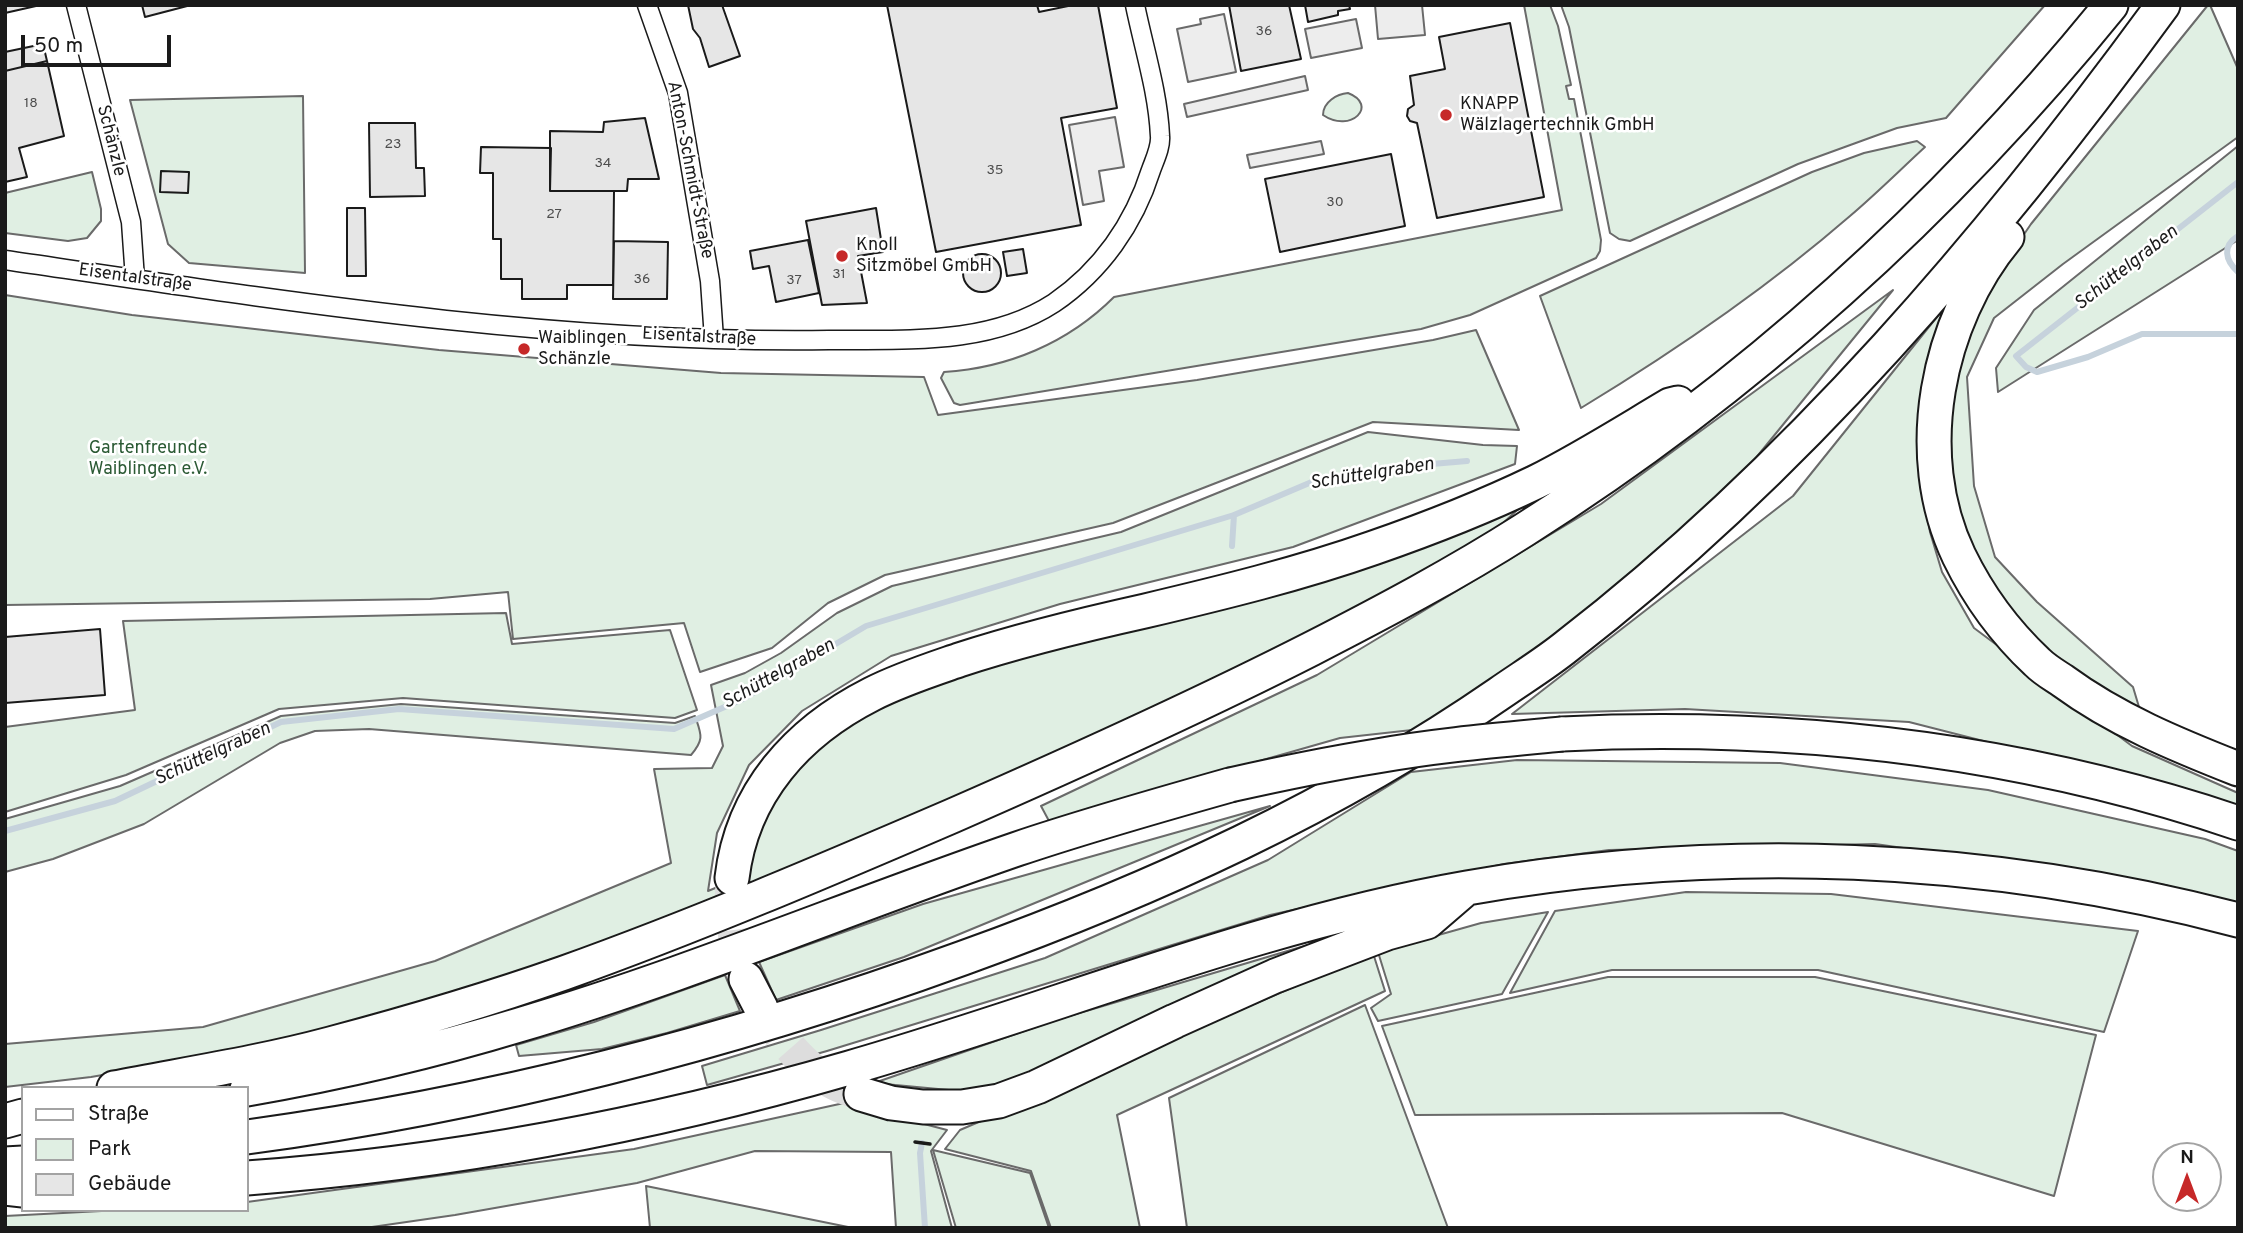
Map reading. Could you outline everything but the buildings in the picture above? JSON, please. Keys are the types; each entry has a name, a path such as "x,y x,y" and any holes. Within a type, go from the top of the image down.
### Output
{"highway":[{"path":"125,1086 324,1045 514,989 666,934 817,874 1076,762 1194,707 1382,612 1523,531 1614,471 1717,395 1832,299 1921,216 1996,139 2111,5"},
{"path":"248,1137 385,1115 541,1083 658,1054 813,1009 914,976 1091,910 1176,874 1259,834 1373,773 1465,717 1563,649 1647,582 1728,508 1900,333 2043,162 2163,5"},
{"path":"2043,162 2026,212 1992,254 1970,292 1955,325 1943,362 1936,403 1934,442 1938,483 1947,524 1958,554 1977,588 2001,623 2038,664 2084,697 2144,729 2238,769"},
{"path":"732,878 735,851 743,827 756,797 775,770 804,740 872,693 924,672 997,648 1296,572 1373,549 1536,481 1670,405 1717,395"},
{"path":"248,1089 364,1066 520,1025 670,976 1017,849 1123,815 1230,785 1312,767 1457,744 1562,734 1634,731 1779,734 1865,741 1948,751 2112,785 2238,823"},
{"path":"248,1178 386,1165 480,1152 588,1133 692,1110 850,1068 1255,939 1331,918 1466,888 1530,878 1718,861 1845,862 1934,868 2083,885 2238,920"},
{"path":"861,1094 891,1103 923,1107 962,1107 999,1101 1037,1087 1275,976 1387,933 1427,922 1466,888"},
{"path":"746,979 761,1008"}],"street":[{"name":"Schänzle","path":"76,5 131,222 135,279"},
{"name":"Anton-Schmidt-Straße","path":"646,5 678,93 710,281 714,340"},
{"name":"Eisentalstraße","path":"5,260 442,321 714,340 923,339 1008,326 1052,304 1088,276 1117,241 1137,208 1161,141 1156,97 1135,5"}],"green space":[{"path":"1524,5 1550,5 1558,26 1571,85 1566,86 1569,99 1574,99 1601,240 1596,258 1470,315 1421,329 960,405 954,403 941,378 944,372 991,365 1036,350 1077,328 1114,297 1562,210"},
{"path":"1561,5 2045,5 1946,118 1897,128 1798,164 1630,241 1619,239 1610,233 1569,27"},
{"path":"2208,5 2238,69 2238,137 2063,264 1994,318 1967,377 1974,486 1995,557 2037,602 2133,687 2142,717 2046,657 1977,571 1950,483 1952,379 1980,299 2031,224"},
{"path":"1348,93 1361,104 1358,116 1343,121 1323,115 1325,106 1331,100"},
{"path":"303,96 305,273 189,263 168,244 130,100"},
{"path":"1917,141 1925,147 1818,243 1686,341 1581,408 1540,296 1812,172 1864,153"},
{"path":"2238,146 2238,240 1998,392 1996,368 2034,310"},
{"path":"92,172 101,209 101,221 87,238 68,241 5,233 5,193"},
{"path":"1893,290 1737,481 1565,629 1421,729 1340,738 1049,821 1041,806 1317,675 1601,504"},
{"name":"Gartenfreunde Waiblingen e.V.","path":"5,295 132,315 439,350 721,373 924,377 938,415 1197,380 1433,340 1476,330 1519,430 1373,422 1113,523 885,575 828,603 772,648 700,672 684,623 513,639 508,592 430,599 5,605"},
{"path":"1953,297 1921,398 1919,468 1930,532 1942,572 1974,628 2132,746 2238,793 2238,806 1909,722 1685,709 1512,714 1793,496"},
{"path":"1368,432 1483,445 1517,446 1515,464 1293,547 1060,604 891,656 802,711 749,765 717,833 708,891 742,877 745,849 793,763 882,700 1540,489 1501,525 1471,545 1285,648 968,793 632,933 524,971 355,1022 189,1060 91,1077 5,1087 5,1044 203,1027 435,961 671,863 654,769 712,768 723,746 711,685 745,673 781,653 837,613 892,586 1121,532"},
{"path":"506,613 512,644 670,630 697,710 675,718 403,698 279,709 126,775 5,812 5,727 135,710 123,621"},
{"path":"401,704 675,723 695,716 700,736 691,755 369,729 315,731 280,743 144,824 53,859 5,872 5,819 120,786 281,716"},
{"path":"1517,760 1780,763 1988,790 2205,839 2238,851 2238,906 2165,885 1875,844 1609,850 1504,864 1270,915 827,1051 707,1085 702,1066 1045,958 1268,860 1411,772"},
{"path":"1270,806 904,957 776,1000 759,962 923,904"},
{"path":"1686,892 1831,894 2138,931 2104,1032 1818,970 1612,970 1510,993 1555,911"},
{"path":"1548,912 1502,994 1378,1021 1371,1008 1391,994 1378,952 1481,923"},
{"path":"1368,927 981,1093 874,1083 1056,1020"},
{"path":"1373,953 1385,991 1117,1115 1140,1228 1051,1228 1031,1171 945,1149 960,1130"},
{"path":"725,975 740,1011 602,1049 519,1056 516,1045 594,1022"},
{"path":"1608,977 1815,977 2096,1035 2054,1196 1782,1113 1415,1115 1382,1026"},
{"path":"1365,1005 1448,1228 1187,1228 1169,1098"},
{"path":"844,1103 947,1130 931,1151 952,1228 896,1228 891,1152 755,1151 637,1183 365,1228 5,1228 5,1216 82,1212 248,1212 248,1202 634,1149"},
{"path":"933,1150 1030,1173 1049,1228 956,1228"},
{"path":"646,1186 853,1228 650,1228"}],"shaded area":[{"path":"1375,5 1422,5 1425,35 1378,39"},
{"path":"1224,14 1236,72 1188,82 1177,29 1201,24 1200,19"},
{"path":"1356,19 1362,48 1311,58 1305,29"},
{"path":"1305,76 1308,90 1187,117 1184,104"},
{"path":"1115,117 1124,167 1099,171 1104,201 1083,205 1069,125"},
{"path":"1321,141 1324,154 1250,168 1247,155"}],"waterway":[{"name":"Schüttelgraben","path":"2238,182 2016,356 2026,367 2037,372 2088,357 2142,334 2238,334"},
{"path":"2238,236 2229,244 2227,253 2230,263 2238,272"},
{"name":"Schüttelgraben","path":"5,831 115,801 281,722 399,709 674,729 743,699 866,626 1234,515 1314,481 1385,468 1467,461"},
{"path":"1232,546 1234,515"},
{"path":"922,1143 920,1153 925,1228"}],"tunnel":[{"path":"732,880 734,930 746,979"},
{"path":"761,1008 784,1040 813,1070 835,1084 861,1094"}],"wall":[{"path":"915,1142 930,1144"}],"place":[{"name":"KNAPP Wälzlagertechnik GmbH","path":"1446,115"},
{"name":"Knoll Sitzmöbel GmbH","path":"842,256"},
{"name":"Waiblingen Schänzle","path":"524,349"}]}
